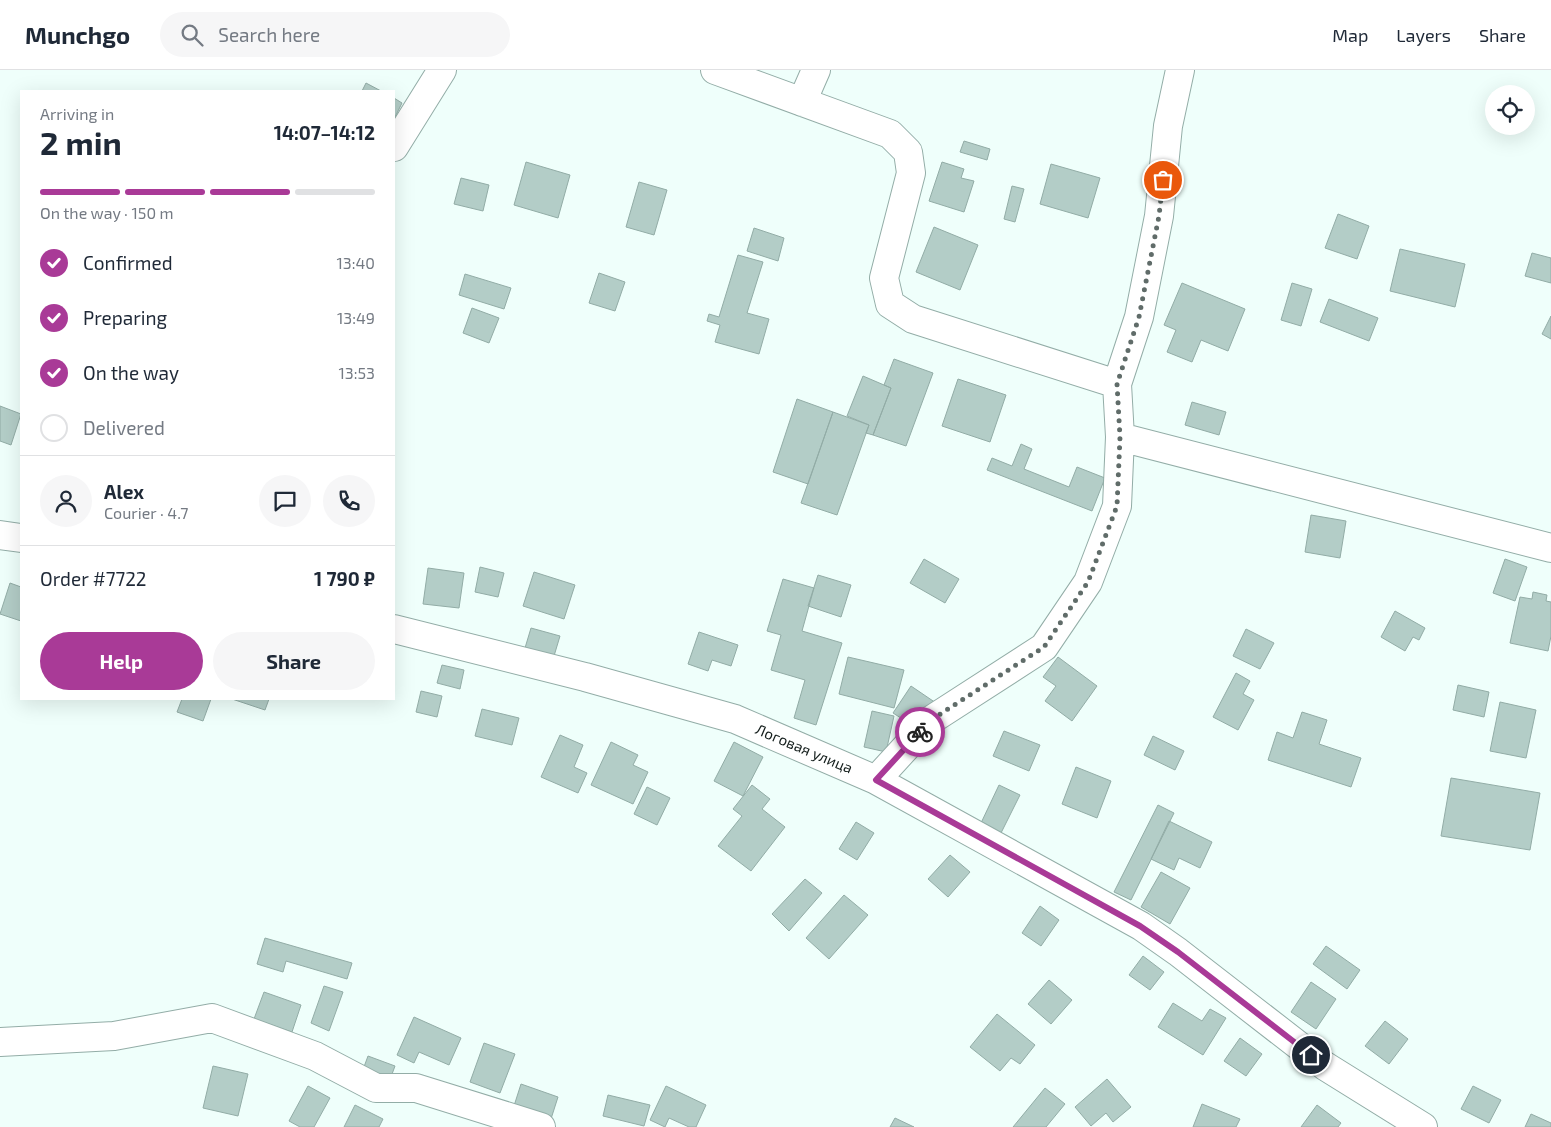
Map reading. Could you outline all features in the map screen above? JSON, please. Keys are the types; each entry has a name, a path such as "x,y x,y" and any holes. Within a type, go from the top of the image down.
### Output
{"street":[{"path":"395,145 442,70"},
{"path":"715,70 890,134 908,152 911,173 884,278 890,304 912,319 1117,384"},
{"path":"802,102 816,70"},
{"path":"876,780 931,720 1044,647 1088,582 1117,506 1120,437 1117,384 1139,317 1159,216 1168,126 1180,70"},
{"path":"1120,437 1551,548"},
{"path":"0,535 20,538"},
{"name":"Логовая улица","path":"395,628 735,719 876,780 1140,926 1178,952 1326,1066 1423,1127"},
{"path":"0,1042 114,1036 212,1018 315,1056 376,1088 416,1088 541,1127"}],"building":[{"path":"366,83 379,90 362,90"},
{"path":"395,99 402,103 395,117"},
{"path":"964,141 990,149 987,160 960,152"},
{"path":"526,162 570,175 558,218 514,205"},
{"path":"942,162 964,169 961,178 974,181 964,212 929,201"},
{"path":"1051,164 1100,178 1088,218 1040,204"},
{"path":"461,178 489,185 483,211 454,204"},
{"path":"639,182 667,190 654,235 626,227"},
{"path":"1012,186 1024,189 1015,222 1004,219"},
{"path":"1338,214 1369,226 1357,259 1325,248"},
{"path":"934,227 978,245 960,290 916,272"},
{"path":"754,228 784,238 778,261 747,251"},
{"path":"1400,249 1465,264 1455,307 1390,291"},
{"path":"1532,253 1551,258 1551,283 1525,276"},
{"path":"738,255 763,262 747,313 769,319 759,354 715,342 720,325 707,321 709,314 719,317"},
{"path":"599,273 625,282 615,311 589,303"},
{"path":"465,274 511,288 504,309 459,295"},
{"path":"1182,283 1245,309 1228,351 1201,340 1192,362 1167,352 1176,330 1164,325"},
{"path":"1292,283 1312,289 1301,326 1281,320"},
{"path":"1329,299 1378,318 1369,341 1320,322"},
{"path":"472,308 499,318 489,343 463,333"},
{"path":"1551,316 1551,339 1542,334"},
{"path":"894,359 933,373 906,446 873,435 891,388 884,385"},
{"path":"863,376 891,388 873,435 866,433 869,425 847,416"},
{"path":"958,379 1006,395 990,442 942,426"},
{"path":"797,399 833,412 808,484 773,472"},
{"path":"1192,402 1226,412 1219,435 1185,425"},
{"path":"0,406 20,414 20,417 11,445 0,441"},
{"path":"833,412 869,425 837,515 801,503"},
{"path":"1021,444 1032,449 1024,469 1069,487 1077,467 1105,478 1092,511 987,470 992,458 1012,466"},
{"path":"1311,515 1346,521 1340,558 1305,552"},
{"path":"924,559 959,579 945,603 910,583"},
{"path":"1505,559 1527,567 1515,601 1493,593"},
{"path":"480,567 504,573 498,597 475,592"},
{"path":"428,568 464,573 459,608 423,604"},
{"path":"534,572 575,585 564,619 523,606"},
{"path":"818,575 851,585 841,617 808,606"},
{"path":"783,579 814,588 802,631 842,643 816,725 794,718 805,680 771,670 781,635 767,631"},
{"path":"10,583 20,587 20,621 0,614"},
{"path":"1533,592 1547,595 1546,601 1551,602 1551,636 1548,651 1510,643 1520,597 1532,599"},
{"path":"1395,611 1425,628 1419,640 1413,637 1405,651 1381,637"},
{"path":"531,628 560,636 554,656 525,648"},
{"path":"1246,629 1274,643 1260,669 1233,656"},
{"path":"699,632 738,645 731,666 712,660 708,671 688,664"},
{"path":"848,657 904,670 894,708 839,694"},
{"path":"1058,657 1097,686 1072,721 1045,701 1056,686 1043,677"},
{"path":"442,665 464,670 460,689 437,683"},
{"path":"1236,673 1250,681 1243,694 1254,700 1238,730 1213,717"},
{"path":"1458,685 1489,692 1484,717 1453,710"},
{"path":"911,686 936,703 918,729 893,713"},
{"path":"421,691 442,696 437,717 416,712"},
{"path":"182,700 211,700 203,721 177,712"},
{"path":"235,700 269,700 265,710"},
{"path":"1500,702 1536,710 1526,758 1490,751"},
{"path":"482,709 519,718 512,745 475,736"},
{"path":"872,711 894,716 886,752 864,747"},
{"path":"1302,712 1327,720 1319,744 1361,758 1351,787 1268,760 1277,732 1293,738"},
{"path":"1004,731 1040,745 1029,771 993,756"},
{"path":"560,735 583,745 574,767 587,773 578,793 541,777"},
{"path":"1153,736 1184,751 1175,770 1144,755"},
{"path":"611,742 638,755 633,765 648,772 633,804 591,785"},
{"path":"734,742 763,757 743,796 714,781"},
{"path":"1076,767 1111,781 1097,818 1062,804"},
{"path":"1451,778 1540,793 1530,850 1441,836"},
{"path":"752,785 770,799 762,809 785,827 751,871 718,846 742,816 733,809"},
{"path":"999,785 1020,795 1001,833 981,823"},
{"path":"647,787 670,798 657,825 634,814"},
{"path":"1158,805 1174,813 1131,900 1114,892"},
{"path":"1169,821 1212,842 1200,868 1179,858 1174,870 1151,859"},
{"path":"856,822 874,833 857,860 839,849"},
{"path":"950,855 970,872 948,897 928,879"},
{"path":"1161,872 1190,888 1170,924 1141,907"},
{"path":"805,879 822,893 789,931 772,914"},
{"path":"844,895 868,915 829,959 806,938"},
{"path":"1040,906 1059,920 1041,946 1022,933"},
{"path":"265,938 352,963 347,979 286,961 283,972 257,964"},
{"path":"1326,946 1360,970 1347,989 1313,964"},
{"path":"1143,956 1164,972 1150,990 1129,975"},
{"path":"1049,980 1072,1000 1051,1024 1028,1004"},
{"path":"1311,982 1336,999 1316,1029 1291,1012"},
{"path":"324,986 343,992 329,1031 311,1023"},
{"path":"264,992 301,1005 292,1032 254,1019"},
{"path":"1173,1003 1202,1021 1210,1009 1226,1018 1203,1055 1158,1027"},
{"path":"997,1014 1035,1045 1020,1064 1011,1058 1000,1071 970,1047"},
{"path":"414,1017 461,1038 449,1065 419,1052 414,1063 397,1055"},
{"path":"1385,1021 1408,1039 1389,1064 1365,1046"},
{"path":"1240,1038 1262,1054 1246,1076 1224,1061"},
{"path":"484,1043 515,1054 500,1093 470,1082"},
{"path":"368,1056 395,1066 388,1085 361,1075"},
{"path":"213,1066 248,1074 238,1116 203,1108"},
{"path":"1107,1079 1131,1107 1113,1122 1106,1113 1091,1126 1075,1107"},
{"path":"521,1084 558,1097 550,1122 513,1109"},
{"path":"308,1086 330,1098 314,1127 300,1127 289,1121"},
{"path":"666,1086 706,1105 696,1127 689,1127 669,1118 665,1127 650,1120"},
{"path":"1473,1086 1501,1100 1489,1123 1461,1109"},
{"path":"1045,1088 1065,1104 1046,1127 1013,1127"},
{"path":"608,1095 650,1105 644,1126 603,1116"},
{"path":"1202,1104 1240,1119 1236,1127 1193,1127"},
{"path":"355,1105 383,1119 379,1127 344,1127"},
{"path":"1317,1105 1341,1123 1338,1127 1301,1127"},
{"path":"1531,1114 1551,1123 1551,1127 1525,1127"},
{"path":"895,1118 914,1127 890,1127"}],"way so far":[{"path":"920,732 931,720 1044,647 1088,582 1117,506 1120,437 1117,384 1139,317 1159,216 1163,180"}],"route":[{"path":"920,732 876,780 1140,926 1178,952 1311,1055"}]}
